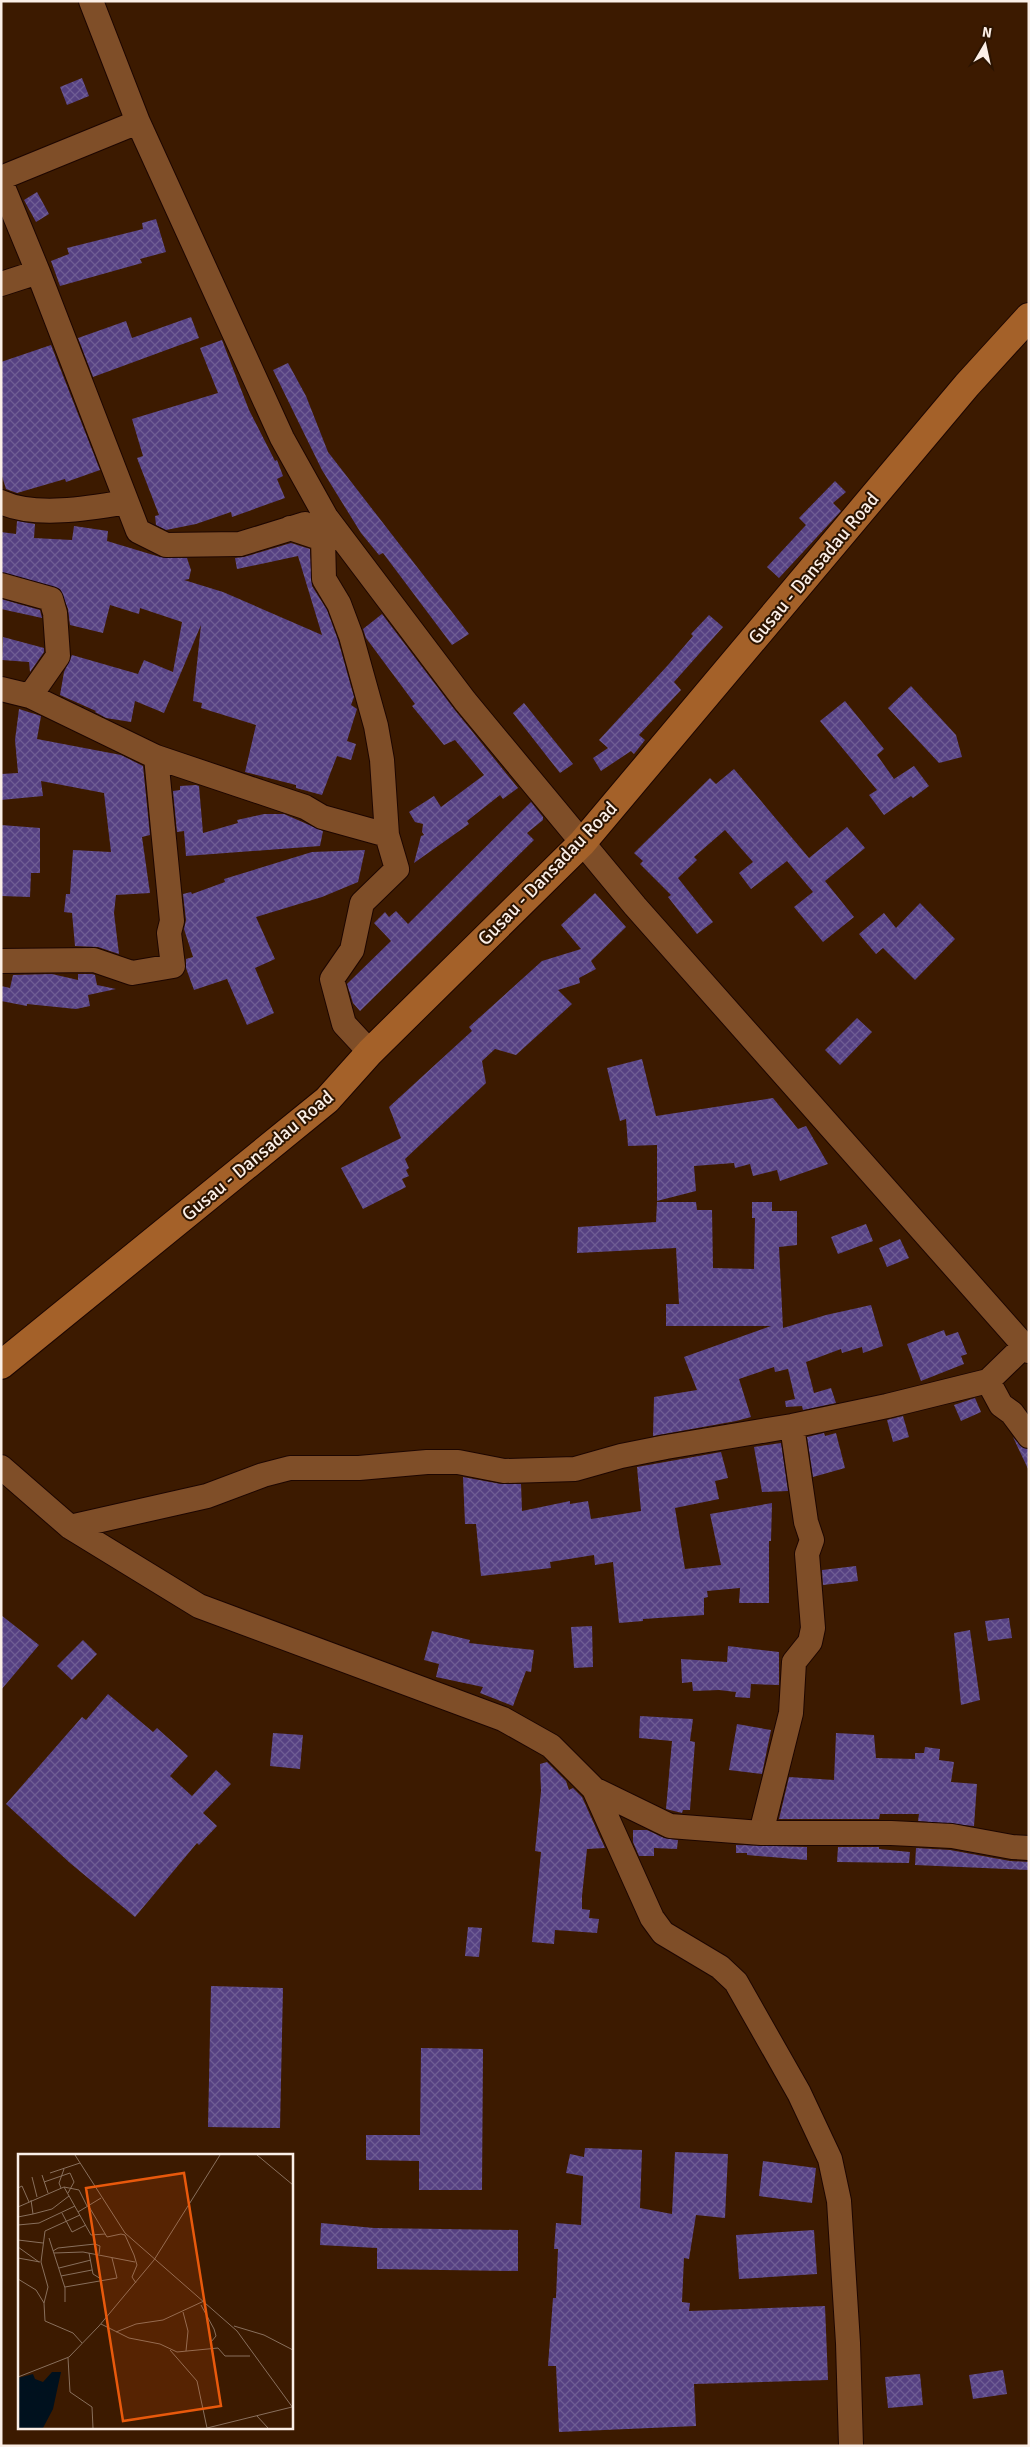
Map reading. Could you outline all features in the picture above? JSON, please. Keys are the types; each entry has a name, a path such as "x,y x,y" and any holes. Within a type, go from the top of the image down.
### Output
{"main road":[{"name":"Gusau - Dansadau Road","path":"1,1365 328,1100 370,1052 582,843 961,393 1029,317"}],"street":[{"path":"70,1527 207,1496 263,1475 290,1468 359,1468 426,1462 458,1462 504,1471 575,1469 657,1449 792,1426 887,1406 988,1381 1027,1348 744,1032 582,843 465,701 326,517 282,438 138,122 90,1"},
{"path":"1,178 138,122"},
{"path":"1,182 38,272 138,531 166,545 240,544 326,517"},
{"path":"1,284 38,272"},
{"path":"1,502 13,508 76,510 126,502"},
{"path":"290,528 323,539 324,579 339,604 351,636 376,726 382,760 387,835 397,869 362,903 352,950 332,979 344,1024 370,1052"},
{"path":"1,585 51,599 55,613 58,656 30,696"},
{"path":"1,689 30,696 156,757 305,807 322,817 387,835"},
{"path":"5,959 94,960 132,973 173,966 169,932 172,921 156,757"},
{"path":"988,1381 1001,1405 1012,1413 1029,1436"},
{"path":"761,1832 791,1713 794,1662 810,1642 813,1628 806,1554 812,1540 806,1522 792,1426"},
{"path":"1,1467 70,1527 199,1606 503,1719 551,1746 594,1789 670,1826 761,1832 881,1832 952,1836 1012,1847 1029,1848"},
{"path":"594,1789 652,1918 663,1933 720,1967 736,1982 799,2093 830,2159 839,2200 848,2343 851,2446"}],"building":[{"path":"82,78 89,96 67,105 60,87"},
{"path":"37,192 49,214 36,222 24,200"},
{"path":"156,219 166,252 140,259 142,263 60,286 51,261 69,254 67,248 143,229 142,223"},
{"path":"191,317 199,338 93,377 78,338 126,321 132,338"},
{"path":"222,340 249,410 275,461 277,460 283,476 277,479 285,498 232,517 231,512 196,524 166,530 156,525 155,516 159,515 137,458 143,456 132,419 218,393 200,348"},
{"path":"51,345 100,470 66,482 65,479 17,493 6,489 1,473 1,362"},
{"path":"288,363 306,396 328,452 469,634 452,645 383,553 379,555 361,533 322,470 273,370"},
{"path":"835,481 846,492 833,503 841,511 779,578 767,567 806,525 799,518"},
{"path":"17,521 35,524 34,538 72,540 74,526 108,531 107,541 160,557 187,558 191,570 189,579 184,580 223,592 322,635 298,556 237,569 235,558 291,543 310,549 312,586 327,610 338,640 354,697 351,705 357,709 347,741 356,744 351,760 337,756 322,795 296,788 296,785 245,772 256,725 201,708 202,703 193,701 201,625 164,713 135,701 131,722 106,718 96,711 60,695 64,672 72,655 138,674 144,660 173,672 182,622 140,608 139,614 110,605 103,633 70,625 68,609 60,589 1,572 1,532 16,534"},
{"path":"1,599 40,610 42,618 1,609"},
{"path":"382,614 454,709 518,788 503,799 500,795 467,821 469,824 414,863 421,836 424,835 422,832 423,824 415,822 409,812 434,796 441,807 484,775 455,740 444,745 412,706 415,704 366,638 363,629"},
{"path":"709,615 723,627 674,682 681,690 639,735 645,740 634,754 631,751 601,771 593,758 608,748 599,740 668,665 693,636 691,634"},
{"path":"3,637 44,648 44,652 30,672 29,662 2,660"},
{"path":"911,686 956,735 962,757 939,763 888,708"},
{"path":"845,701 884,749 877,755 894,779 914,766 929,786 884,815 869,795 877,790 820,721"},
{"path":"524,703 573,764 560,773 513,713"},
{"path":"19,709 41,716 37,739 121,755 143,766 150,835 142,837 150,893 116,895 114,913 119,954 98,947 75,946 72,913 64,912 66,894 70,894 73,850 111,852 104,793 41,781 43,796 1,800 1,774 18,773 15,740"},
{"path":"734,769 809,858 847,827 865,848 825,881 854,917 823,942 794,907 813,892 787,861 751,889 739,873 753,862 725,830 694,857 697,860 678,878 713,922 697,934 668,897 671,895 640,864 643,861 634,853 710,778 716,784"},
{"path":"180,786 199,786 203,833 238,823 237,820 264,814 284,814 323,831 320,846 186,856 184,831 177,832 173,791 180,790"},
{"path":"531,802 543,817 543,820 527,833 534,840 360,1011 353,1003 347,984 391,941 374,923 385,912 389,917 396,911 408,924"},
{"path":"1,825 40,828 40,873 31,873 30,897 1,896"},
{"path":"365,850 358,882 322,897 256,917 275,959 255,968 274,1013 247,1025 227,979 194,990 186,968 186,959 193,957 184,929 186,920 183,894 191,892 192,894 225,882 224,879 312,852"},
{"path":"595,893 626,927 591,961 596,969 579,978 580,983 558,990 572,1004 516,1055 495,1049 482,1061 486,1083 405,1159 409,1168 406,1170 409,1176 402,1179 406,1187 363,1209 341,1168 401,1138 389,1107 472,1031 469,1027 542,961 581,949 561,925"},
{"path":"920,903 955,939 915,980 883,948 876,954 859,934 884,913 896,928"},
{"path":"52,974 78,980 78,974 92,974 95,975 97,985 116,989 88,995 90,1006 76,1009 27,1004 27,1006 1,1001 1,986 10,988 13,975"},
{"path":"857,1018 872,1032 840,1065 825,1050"},
{"path":"642,1059 656,1116 773,1098 798,1129 806,1126 828,1164 780,1181 777,1170 753,1176 750,1164 735,1168 734,1163 694,1166 696,1191 657,1201 657,1145 628,1146 626,1119 620,1121 607,1068"},
{"path":"657,1202 696,1202 697,1210 712,1210 713,1268 754,1269 755,1218 752,1218 752,1202 772,1202 772,1211 797,1211 797,1245 779,1247 783,1328 826,1315 871,1305 883,1346 863,1353 862,1347 842,1353 841,1349 806,1362 814,1393 831,1388 836,1403 803,1410 802,1406 786,1407 785,1401 795,1399 788,1369 775,1372 774,1367 739,1379 751,1417 653,1436 654,1397 697,1390 684,1357 771,1326 666,1326 666,1304 679,1304 676,1248 577,1253 578,1227 656,1222"},
{"path":"866,1224 873,1241 838,1254 831,1237"},
{"path":"900,1239 909,1258 887,1267 879,1248"},
{"path":"944,1330 946,1336 958,1332 967,1354 961,1356 964,1364 921,1381 907,1344"},
{"path":"975,1398 981,1412 961,1421 954,1405"},
{"path":"903,1416 909,1437 893,1442 887,1420"},
{"path":"824,1433 825,1436 836,1433 845,1468 813,1477 807,1437"},
{"path":"1013,1437 1023,1448 1029,1449 1029,1471"},
{"path":"781,1443 788,1491 762,1492 754,1447"},
{"path":"721,1452 728,1478 715,1481 719,1499 675,1508 685,1569 721,1565 710,1514 772,1503 771,1541 769,1541 769,1603 739,1603 740,1588 707,1591 708,1597 704,1598 704,1615 643,1619 643,1621 619,1623 613,1562 595,1565 594,1555 550,1562 551,1568 481,1576 476,1524 465,1524 463,1477 501,1484 521,1484 522,1511 570,1501 570,1504 588,1501 591,1519 641,1511 637,1467"},
{"path":"856,1566 858,1581 823,1585 822,1570"},
{"path":"1,1615 39,1645 1,1690"},
{"path":"1009,1618 1012,1638 988,1641 985,1621"},
{"path":"592,1626 593,1667 574,1668 571,1627"},
{"path":"970,1630 980,1700 961,1705 954,1633"},
{"path":"432,1631 470,1640 469,1643 534,1650 531,1672 526,1671 513,1706 480,1693 483,1687 436,1677 439,1664 424,1660"},
{"path":"83,1640 97,1654 72,1680 57,1666"},
{"path":"728,1646 779,1652 779,1685 751,1684 750,1698 735,1697 736,1692 719,1690 693,1691 692,1682 682,1683 681,1659 727,1662"},
{"path":"108,1694 153,1732 157,1728 188,1756 170,1776 192,1796 216,1770 231,1784 203,1813 217,1826 199,1845 197,1843 135,1917 70,1863 6,1804 82,1717 86,1720"},
{"path":"640,1716 693,1719 690,1741 695,1742 690,1810 683,1810 682,1813 666,1809 672,1741 639,1738"},
{"path":"737,1724 771,1730 762,1774 729,1770"},
{"path":"273,1733 303,1735 300,1769 270,1766"},
{"path":"836,1733 874,1735 876,1758 915,1759 915,1753 924,1753 925,1747 940,1749 939,1760 954,1762 951,1782 977,1784 974,1826 918,1821 919,1814 880,1814 879,1819 779,1819 789,1777 834,1780"},
{"path":"547,1762 566,1781 569,1790 573,1788 582,1797 605,1848 587,1849 582,1896 582,1909 590,1910 589,1918 599,1919 597,1933 555,1930 554,1944 532,1942 541,1852 535,1851 541,1791 540,1764"},
{"path":"633,1830 647,1830 664,1838 678,1840 677,1849 654,1848 654,1856 639,1856 633,1842"},
{"path":"736,1845 807,1847 807,1860 736,1853"},
{"path":"838,1847 879,1847 879,1849 910,1852 909,1863 837,1862"},
{"path":"916,1848 950,1850 1010,1861 1029,1862 1029,1870 915,1865"},
{"path":"468,1927 482,1928 479,1957 465,1956"},
{"path":"211,1986 283,1988 280,2128 208,2127"},
{"path":"421,2048 483,2049 482,2190 419,2190 419,2161 366,2160 366,2135 420,2135"},
{"path":"585,2148 642,2150 640,2208 672,2214 675,2152 728,2154 725,2218 696,2215 689,2259 684,2258 682,2302 690,2303 689,2311 825,2306 828,2380 694,2384 696,2426 559,2432 556,2366 548,2366 553,2298 556,2298 558,2249 554,2249 556,2223 581,2225 583,2176 566,2173 570,2154 584,2157"},
{"path":"763,2161 816,2168 812,2203 759,2196"},
{"path":"321,2223 374,2228 518,2230 518,2271 377,2269 377,2248 320,2245"},
{"path":"814,2230 817,2274 739,2279 736,2235"},
{"path":"1003,2370 1007,2394 973,2399 969,2375"},
{"path":"920,2374 923,2405 888,2408 885,2377"}]}
